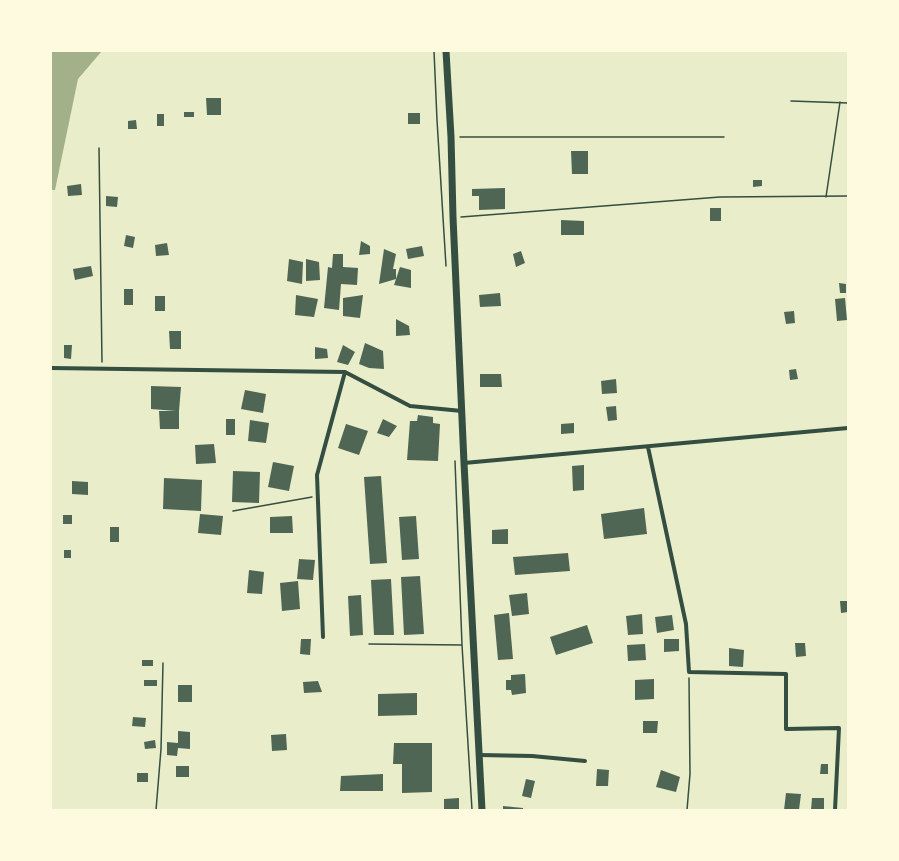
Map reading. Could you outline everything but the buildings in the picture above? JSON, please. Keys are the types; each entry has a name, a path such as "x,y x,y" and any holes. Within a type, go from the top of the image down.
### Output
{"highway":[{"path":"446,51 451,137 464,463 482,810"}],"street":[{"path":"51,368 345,372 410,406 462,411"},
{"path":"323,637 317,475 345,372"},
{"path":"464,463 848,428"},
{"path":"648,447 686,624 690,672 786,674 786,729 839,728 835,810"},
{"path":"479,755 532,756 585,761"}],"path":[{"path":"434,51 446,268"},
{"path":"791,101 848,102"},
{"path":"826,197 840,102"},
{"path":"451,137 724,137"},
{"path":"99,148 103,368"},
{"path":"453,217 720,197 848,196"},
{"path":"455,457 462,645 472,810"},
{"path":"233,511 317,496"},
{"path":"369,644 462,645"},
{"path":"156,810 161,749 163,663"},
{"path":"687,810 690,774 690,672"}],"shaded area":[{"path":"51,51 102,51 78,79 55,190 51,190"}]}
